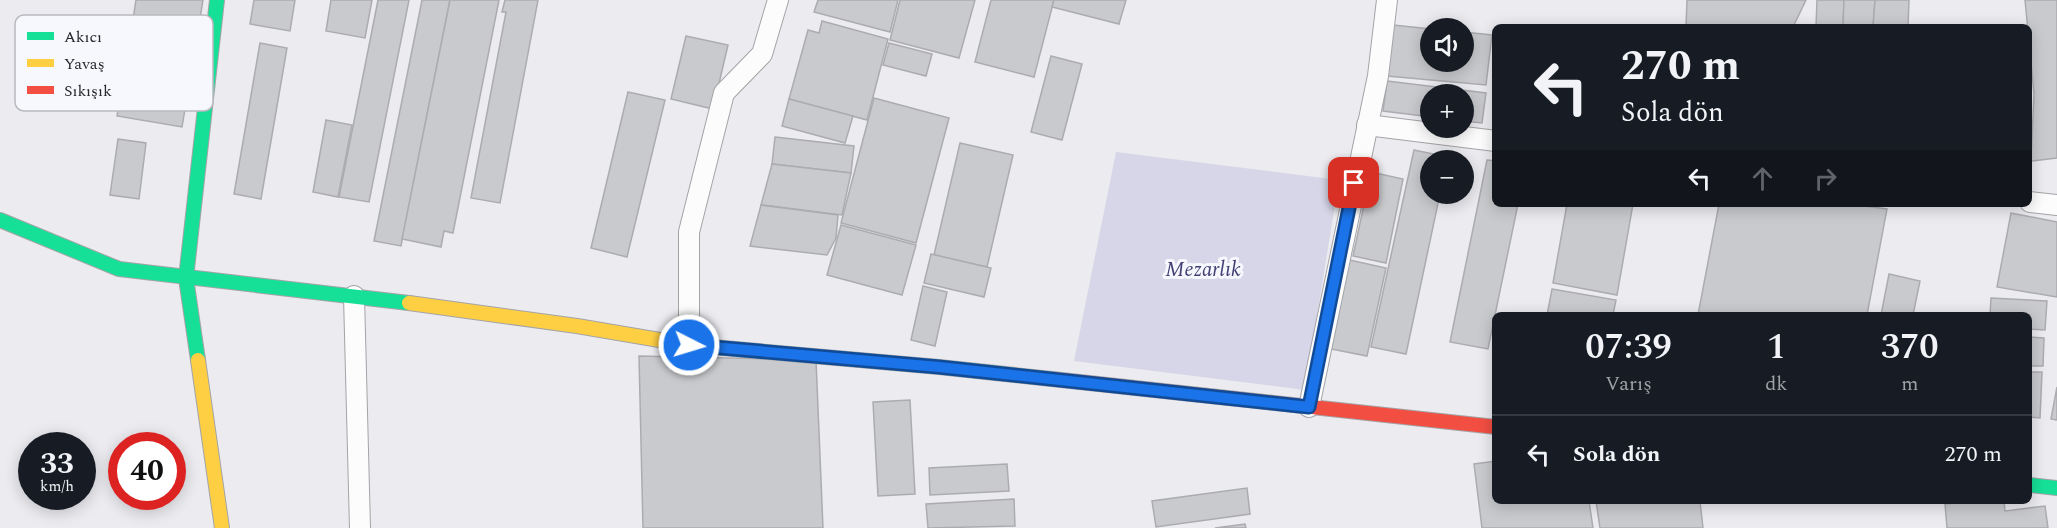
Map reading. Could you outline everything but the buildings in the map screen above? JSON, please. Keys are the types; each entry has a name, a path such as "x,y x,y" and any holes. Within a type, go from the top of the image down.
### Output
{"street":[{"path":"213,36 217,0"},
{"path":"689,345 689,232 724,93 762,54 778,0"},
{"path":"1309,407 1378,76 1387,0"},
{"path":"205,111 186,278 222,528"},
{"path":"1366,125 1492,141"},
{"path":"2032,202 2057,205"},
{"path":"0,220 118,269 354,296 577,326 689,345 939,367 1492,427"},
{"path":"354,296 360,528"},
{"path":"2032,485 2057,488"}],"green space":[{"name":"Mezarlık","path":"1116,152 1339,180 1305,390 1074,361"}],"traffic: fast":[{"path":"213,36 217,0"},
{"path":"198,360 186,278 205,111"},
{"path":"0,220 119,269 409,303"},
{"path":"689,345 1052,379"},
{"path":"2032,485 2057,488"}],"traffic: slow":[{"path":"409,303 577,326 689,345"},
{"path":"198,360 222,528"}],"traffic: jam":[{"path":"1052,379 1492,427"}],"route":[{"path":"689,345 939,367 1309,407 1354,183"}]}
